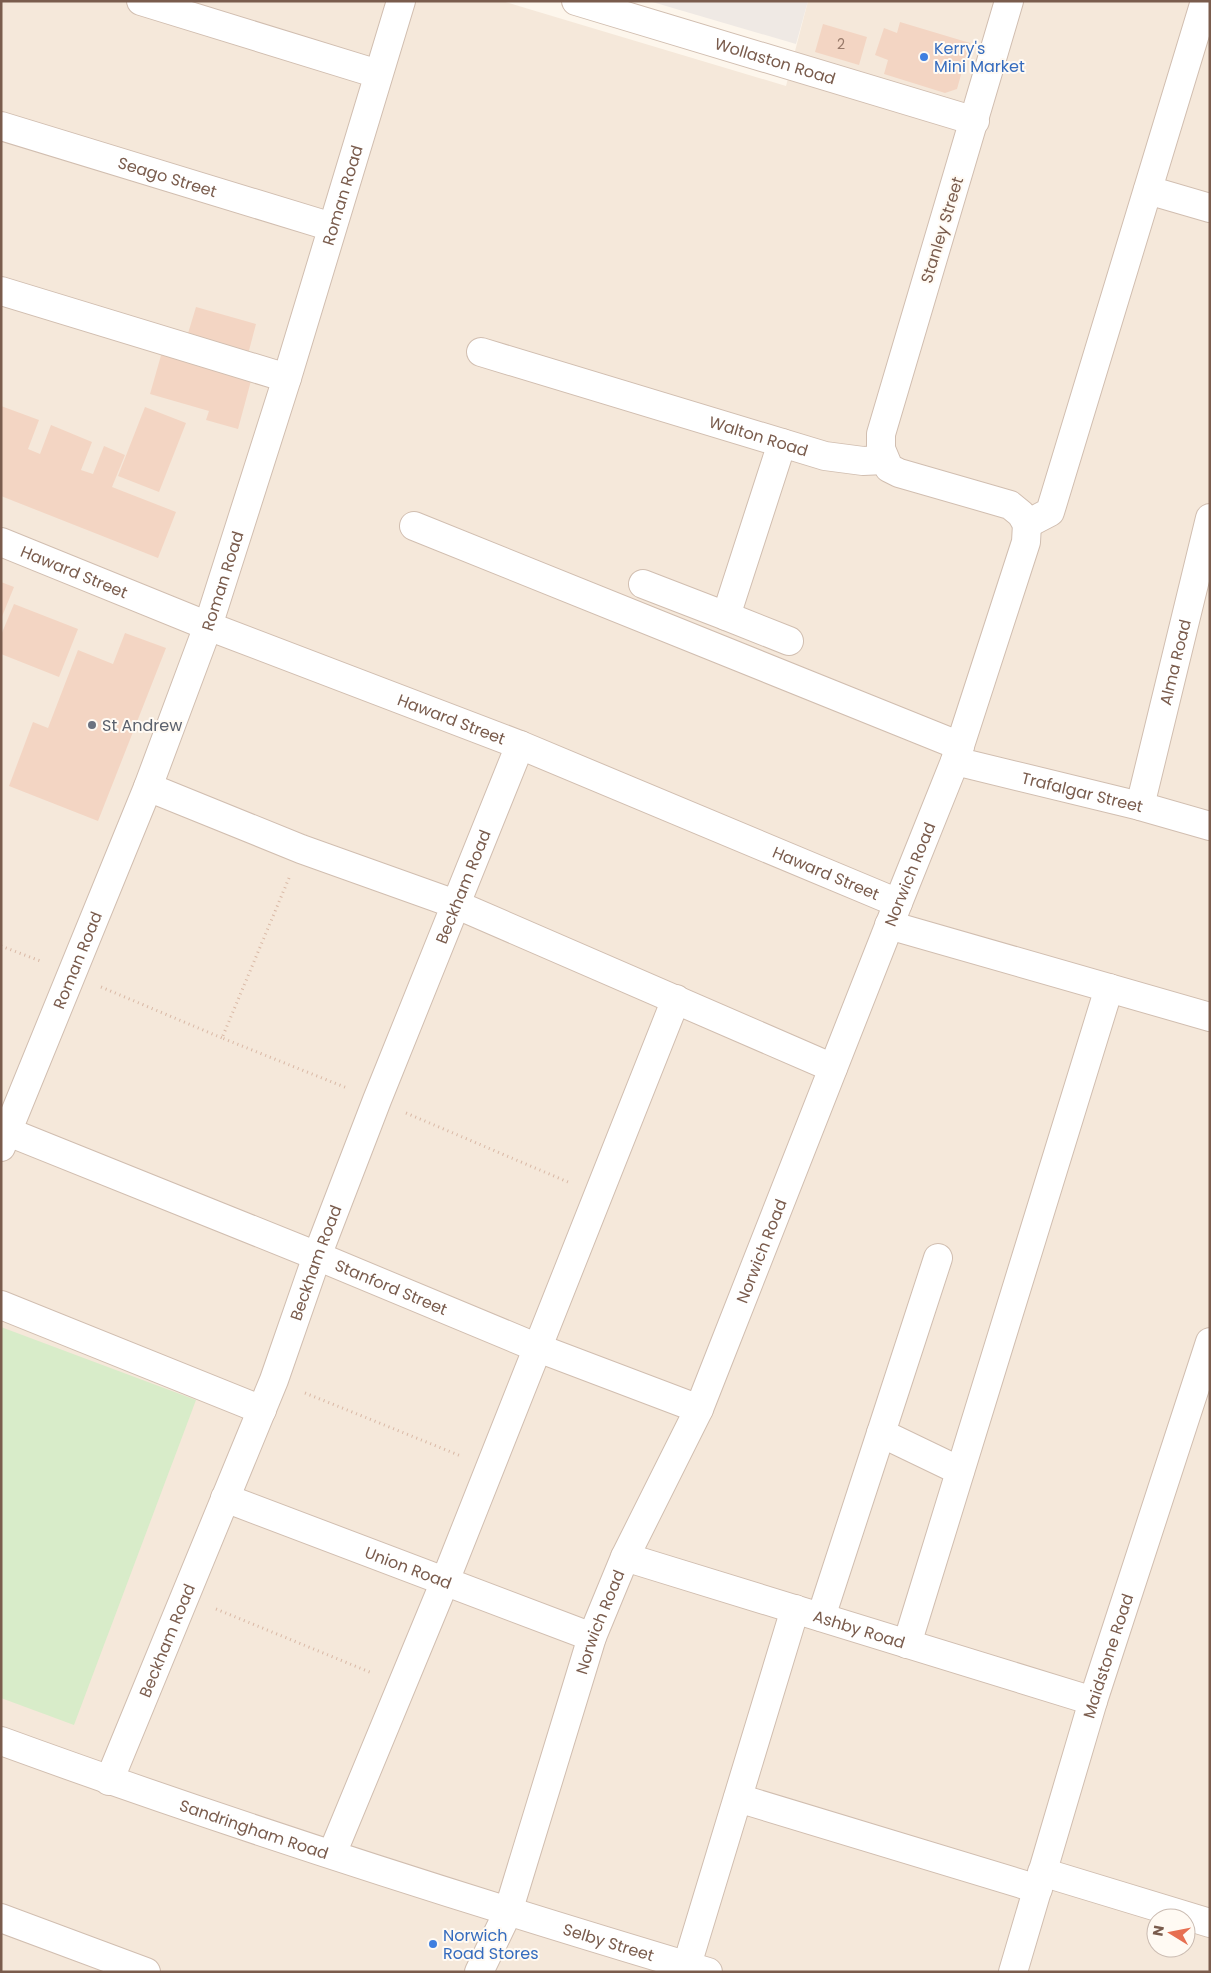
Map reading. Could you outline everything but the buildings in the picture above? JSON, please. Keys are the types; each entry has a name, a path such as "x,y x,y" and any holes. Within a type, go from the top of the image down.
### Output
{"street":[{"path":"140,1 378,74"},
{"name":"Roman Road","path":"3,1136 148,787 208,626 287,378 401,1"},
{"name":"Wollaston Road","path":"576,1 975,122"},
{"name":"Stanley Street","path":"884,460 881,450 882,434 1010,1"},
{"path":"884,460 889,468 899,473 1010,505 1021,514 1027,524 1050,512 1205,1"},
{"name":"Seago Street","path":"1,126 332,227"},
{"path":"1148,190 1210,208"},
{"path":"1,291 287,378"},
{"name":"Walton Road","path":"481,352 825,456 863,462 884,460"},
{"path":"726,616 782,443"},
{"name":"Alma Road","path":"1140,806 1210,518"},
{"name":"Norwich Road","path":"479,1972 508,1912 592,1637 625,1557 699,1409 958,754 1026,542 1027,524"},
{"name":"Trafalgar Street","path":"414,526 958,754 1210,826"},
{"name":"Haward Street","path":"1,542 208,626 520,745 894,914 1109,988 1210,1016"},
{"path":"644,584 789,641"},
{"name":"Beckham Road","path":"109,1781 274,1380 316,1256 520,745"},
{"path":"148,787 301,848 455,904 833,1068"},
{"path":"908,1644 1109,988"},
{"path":"332,1854 491,1468 676,999"},
{"name":"Stanford Street","path":"3,1136 316,1256 538,1348 699,1409"},
{"path":"821,1617 938,1258"},
{"path":"1,1305 262,1410"},
{"name":"Maidstone Road","path":"1013,1972 1093,1701 1210,1342"},
{"path":"881,1432 960,1471"},
{"name":"Union Road","path":"225,1498 592,1637"},
{"name":"Ashby Road","path":"625,1557 1093,1701"},
{"path":"697,1969 738,1798 795,1609"},
{"name":"Sandringham Road","path":"1,1741 109,1781 508,1912"},
{"path":"738,1798 1040,1880 1210,1923"},
{"name":"Selby Street","path":"508,1912 697,1969"},
{"path":"1,1918 146,1972"}],"path":[{"path":"1,946 42,961 222,1038"},
{"path":"274,1380 491,1468"},
{"path":"185,1596 401,1686"}],"shaded area":[{"path":"1,1 502,1 786,86 808,1 1210,1 1210,1972 1,1972"},
{"path":"649,1 808,1 796,44"}],"green space":[{"path":"1,1327 196,1400 74,1725 1,1698"}],"place":[{"name":"Kerry's Mini Market","path":"924,57"},
{"name":"St Andrew","path":"92,725"},
{"name":"Norwich Road Stores","path":"433,1944"}]}
